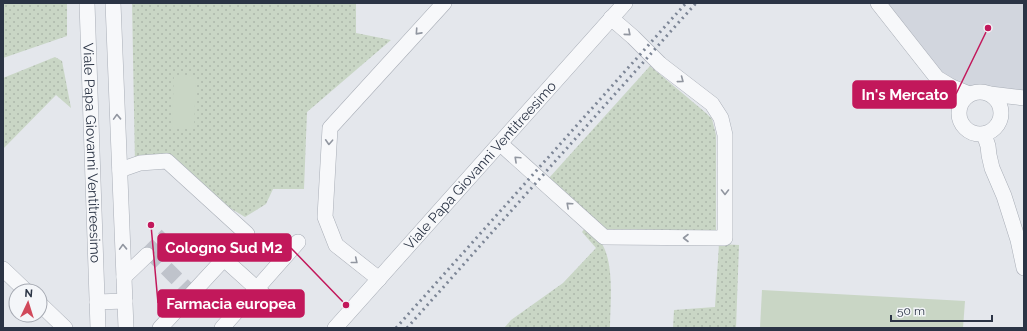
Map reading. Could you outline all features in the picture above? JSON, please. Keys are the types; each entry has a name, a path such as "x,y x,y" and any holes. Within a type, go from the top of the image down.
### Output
{"street":[{"name":"Viale Papa Giovanni Ventitreesimo","path":"87,3 98,328"},
{"name":"Viale Papa Giovanni Ventitreesimo","path":"113,3 126,328"},
{"path":"379,279 336,245 325,217 330,128 444,3"},
{"name":"Viale Papa Giovanni Ventitreesimo","path":"335,328 625,3"},
{"path":"878,3 937,78 941,90 959,108"},
{"path":"499,144 604,237 725,238 725,135 721,118 712,104 660,64 611,18"},
{"path":"937,78 952,87 969,94"},
{"path":"990,94 997,99 1002,113 998,126 992,131 984,134 970,132 964,128 959,115 959,108 962,100 969,94 983,92 1022,98"},
{"path":"1000,120 1008,104 1022,98"},
{"path":"984,134 992,168 1004,196 1018,240 1024,268"},
{"path":"120,170 140,163 166,161 246,234 224,259 189,292 160,328"},
{"path":"222,328 260,291 298,242"},
{"path":"124,277 147,256"},
{"path":"224,259 260,291"},
{"path":"3,269 18,283"},
{"path":"97,302 125,301"},
{"path":"48,312 65,328"}],"shaded area":[{"path":"878,3 1024,3 1024,98 990,94 983,91 975,92 952,87"}],"green space":[{"path":"3,3 67,3 67,36 3,58"},
{"path":"132,3 356,3 356,33 391,40 307,112 304,189 273,189 266,204 245,217 218,201 173,163 135,164"},
{"path":"55,57 62,61 71,108 56,95 3,149 3,78"},
{"path":"650,66 712,119 716,135 716,233 607,233 549,178"},
{"path":"174,75 196,75 194,129 172,129"},
{"path":"585,228 601,242 608,261 611,284 610,328 504,328 511,320 563,283 596,248 582,232"},
{"path":"719,244 739,245 736,328 673,328 674,310 715,307"},
{"path":"762,290 965,301 963,328 760,328"}],"tunnel":[{"path":"147,255 167,235"},
{"path":"150,252 187,289"}],"railway":[{"path":"396,328 686,3"},
{"path":"407,328 696,3"}],"place":[{"name":"In's Mercato","path":"988,28"},
{"name":"Farmacia europea","path":"151,225"},
{"name":"Cologno Sud M2","path":"346,305"}]}
